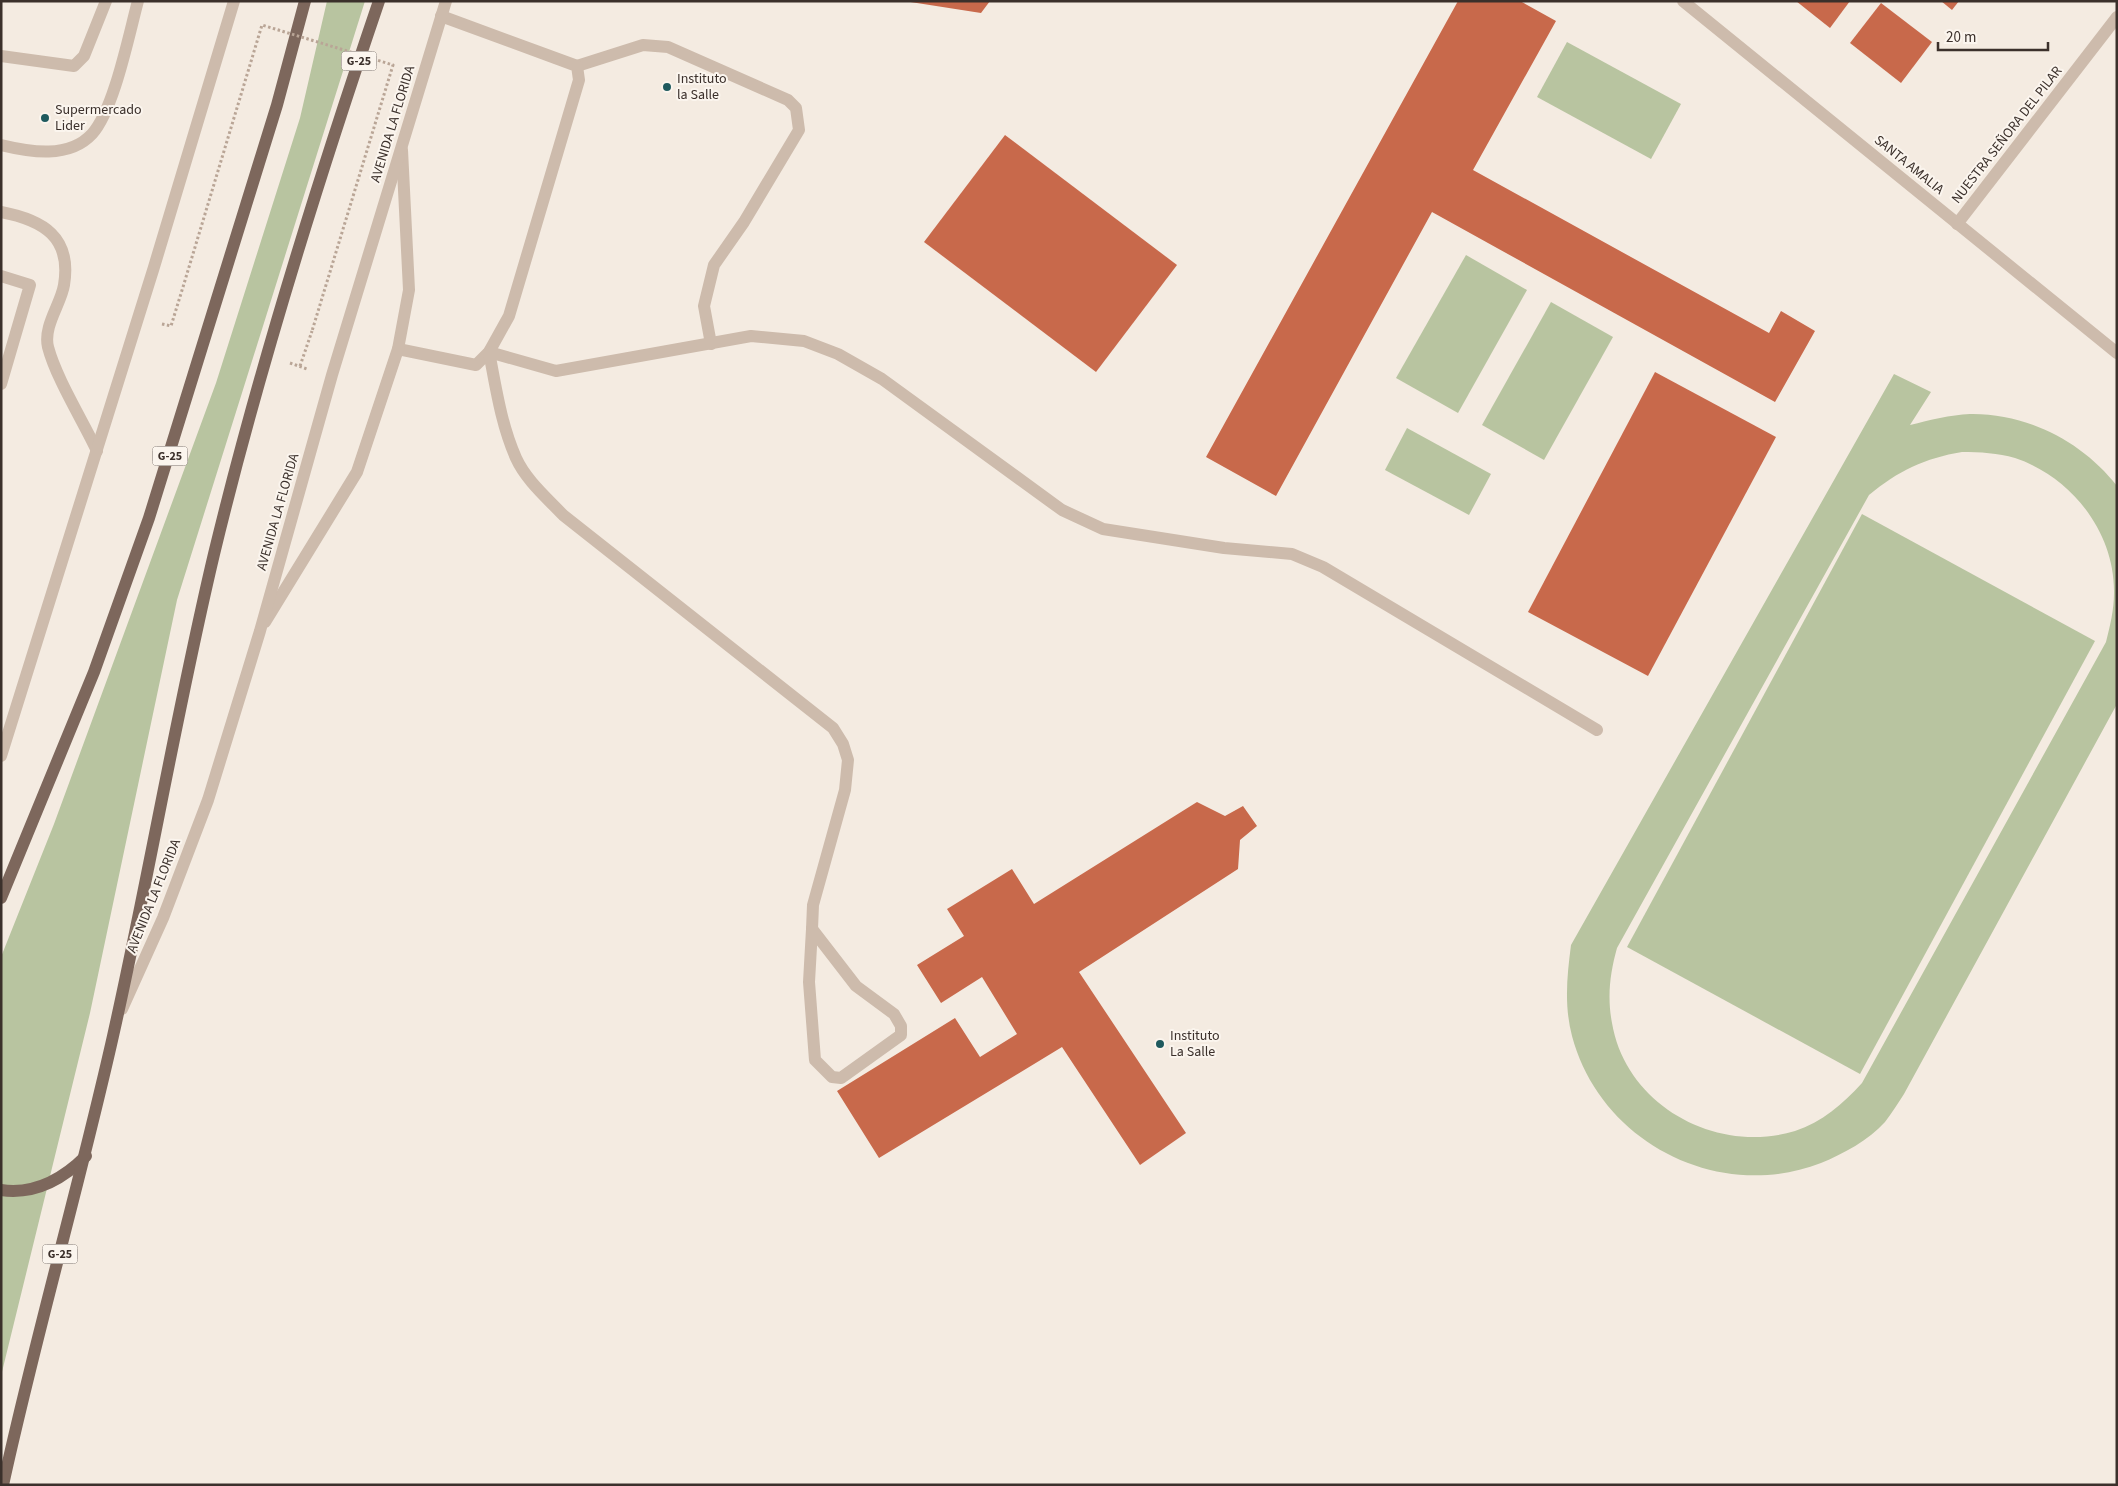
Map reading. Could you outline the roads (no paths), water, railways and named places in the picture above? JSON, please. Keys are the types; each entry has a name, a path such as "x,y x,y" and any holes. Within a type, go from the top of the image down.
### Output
{"main road":[{"name":"G-25","path":"1,898 94,672 146,527 277,105 305,1"},
{"name":"AVENIDA LA FLORIDA","path":"3,1485 23,1394 86,1155 116,1023 212,566 267,356 379,1"},
{"path":"1,1190 31,1190 52,1183 71,1171 86,1155"}],"street":[{"path":"1,56 74,66 84,56 106,1"},
{"path":"1,145 25,151 53,152 75,145 92,134 111,97 138,1"},
{"path":"1,756 98,451 234,1"},
{"name":"AVENIDA LA FLORIDA","path":"116,1023 163,918 208,800 260,631 332,376 446,1"},
{"name":"SANTA AMALIA","path":"1683,1 2117,353"},
{"path":"441,16 577,66 643,45 668,47 788,100 796,108 799,130 744,222 714,265 704,306 711,344"},
{"name":"NUESTRA SEÑORA DEL PILAR","path":"1958,224 2117,18"},
{"path":"398,349 476,365 489,352 509,316 579,80 577,66"},
{"path":"260,631 294,571 328,523 357,472 398,349 409,284 402,150"},
{"path":"1,212 25,216 52,232 64,256 64,286 52,312 48,345 98,451"},
{"path":"1,276 30,285 1,384"},
{"path":"489,352 556,371 751,336 804,341 838,354 882,379 1062,510 1103,530 1224,548 1292,554 1323,567 1597,730"},
{"path":"489,352 502,418 516,459 532,483 563,515 833,728 844,744 848,760 845,790 813,905 809,982 815,1060 832,1077 841,1078 901,1035 901,1026 894,1014 856,986 812,929"}],"place":[{"name":"Instituto la Salle","path":"667,87"},
{"name":"Supermercado Lider","path":"45,118"},
{"name":"Instituto La Salle","path":"1160,1044"}]}
